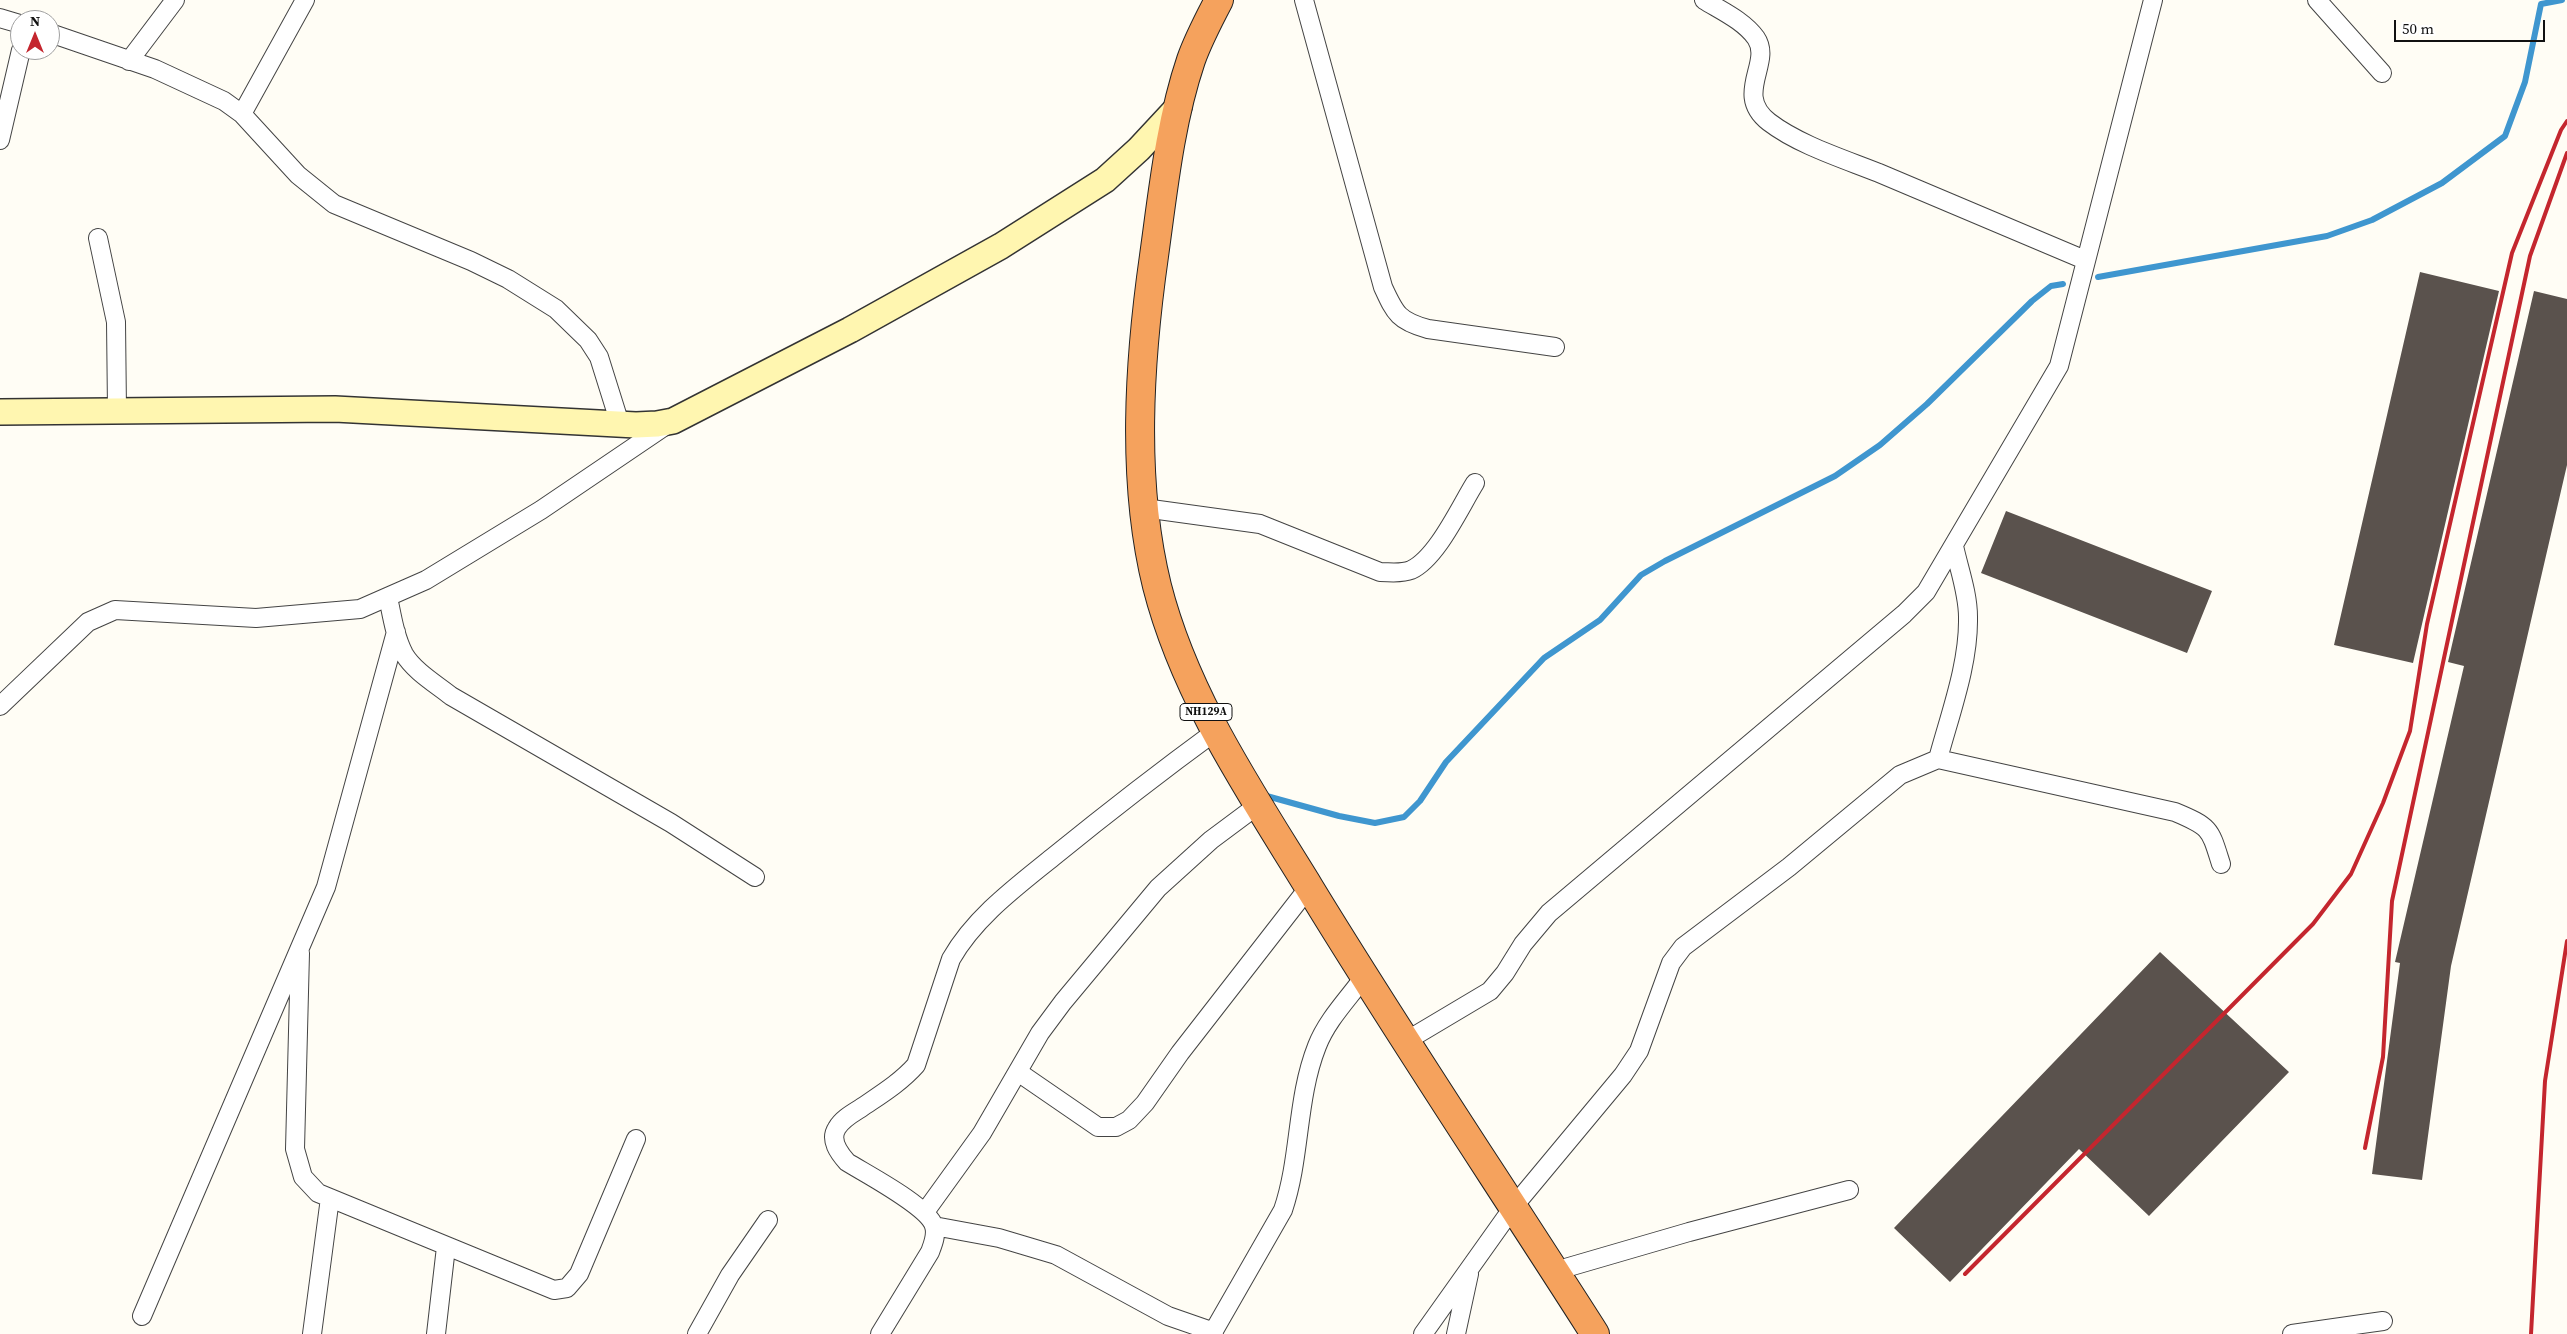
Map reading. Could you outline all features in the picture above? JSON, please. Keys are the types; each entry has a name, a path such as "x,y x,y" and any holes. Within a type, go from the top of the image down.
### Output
{"highway":[{"name":"NH129A","path":"1219,0 1191,59 1179,106 1162,198 1150,283 1141,427 1144,508 1157,586 1189,680 1258,804 1364,976 1596,1334"}],"street":[{"path":"128,61 175,0"},
{"path":"242,114 305,0"},
{"path":"1304,0 1383,286 1393,309 1408,323 1428,328 1555,347"},
{"path":"1704,0 1744,25 1757,39 1760,54 1752,89 1760,112 1769,122 1791,135 1837,156 2085,260"},
{"path":"1406,1041 1490,991 1505,973 1523,944 1549,913 1904,614 1926,592 2059,366 2153,0"},
{"path":"2317,0 2382,73"},
{"path":"60,37 155,69 224,101 242,114 298,175 334,204 478,264 508,279 556,309 588,340 599,357 620,424"},
{"path":"0,140 19,60"},
{"path":"0,706 88,622 115,610 274,618 360,609 426,580 541,510 673,420 850,330 1001,246 1104,180 1139,149 1179,106"},
{"path":"98,238 116,322 117,410"},
{"path":"0,412 336,409 620,424 657,424 673,420"},
{"path":"1144,508 1260,524 1380,572 1397,573 1411,570 1427,558 1475,483"},
{"path":"1938,759 1961,671 1968,617 1966,595 1954,546"},
{"path":"388,597 396,632 405,655 422,673 451,696 671,823 755,877"},
{"path":"142,1316 329,880 396,632"},
{"path":"1216,731 1124,799 1002,899 978,922 959,945 951,959 916,1065 906,1077 846,1118 836,1128 834,1138 837,1152 846,1162 930,1219 1056,1255 1168,1316 1213,1333 1283,1210 1290,1190 1303,1097 1312,1061 1326,1028 1364,976"},
{"path":"1423,1334 1514,1206 1617,1082 1639,1051 1671,963 1683,947 1789,867 1900,775 1938,759 2175,812 2205,827 2211,833 2221,864"},
{"path":"880,1334 930,1252 935,1240 930,1219 1040,1033 1063,1002 1158,888 1212,840 1258,804"},
{"path":"1018,1072 1098,1127 1116,1127 1129,1120 1145,1103 1309,888"},
{"path":"300,945 295,1149 303,1177 308,1185 330,1198 544,1288 554,1290 567,1288 579,1274 636,1139"},
{"path":"1555,1272 1689,1232 1849,1190"},
{"path":"312,1334 330,1198"},
{"path":"697,1334 730,1275 768,1220"},
{"path":"436,1334 446,1247"},
{"path":"1456,1334 1471,1266"},
{"path":"2292,1334 2383,1321"}],"building":[{"path":"2420,272 2499,291 2413,663 2334,645"},
{"path":"2534,291 2567,299 2567,465 2451,966 2422,1180 2372,1174 2400,963 2395,962 2464,666 2448,662"},
{"path":"2006,511 2212,591 2187,653 1981,573"},
{"path":"2160,952 2289,1072 2149,1216 2079,1149 1950,1282 1894,1228"}],"waterway":[{"path":"2098,277 2327,236 2372,220 2442,183 2505,136 2525,82 2541,4 2562,0"},
{"path":"1263,795 1339,816 1375,823 1404,817 1420,801 1446,762 1544,658 1600,620 1641,575 1665,561 1835,476 1880,445 1927,404 2032,301 2051,286 2063,284"}],"railway":[{"path":"1965,1274 2313,924 2351,874 2383,803 2410,731 2427,624 2512,253 2561,130 2567,121"},
{"path":"2365,1148 2383,1057 2392,901 2530,256 2567,153"},
{"path":"2531,1334 2545,1081 2567,941"}]}
